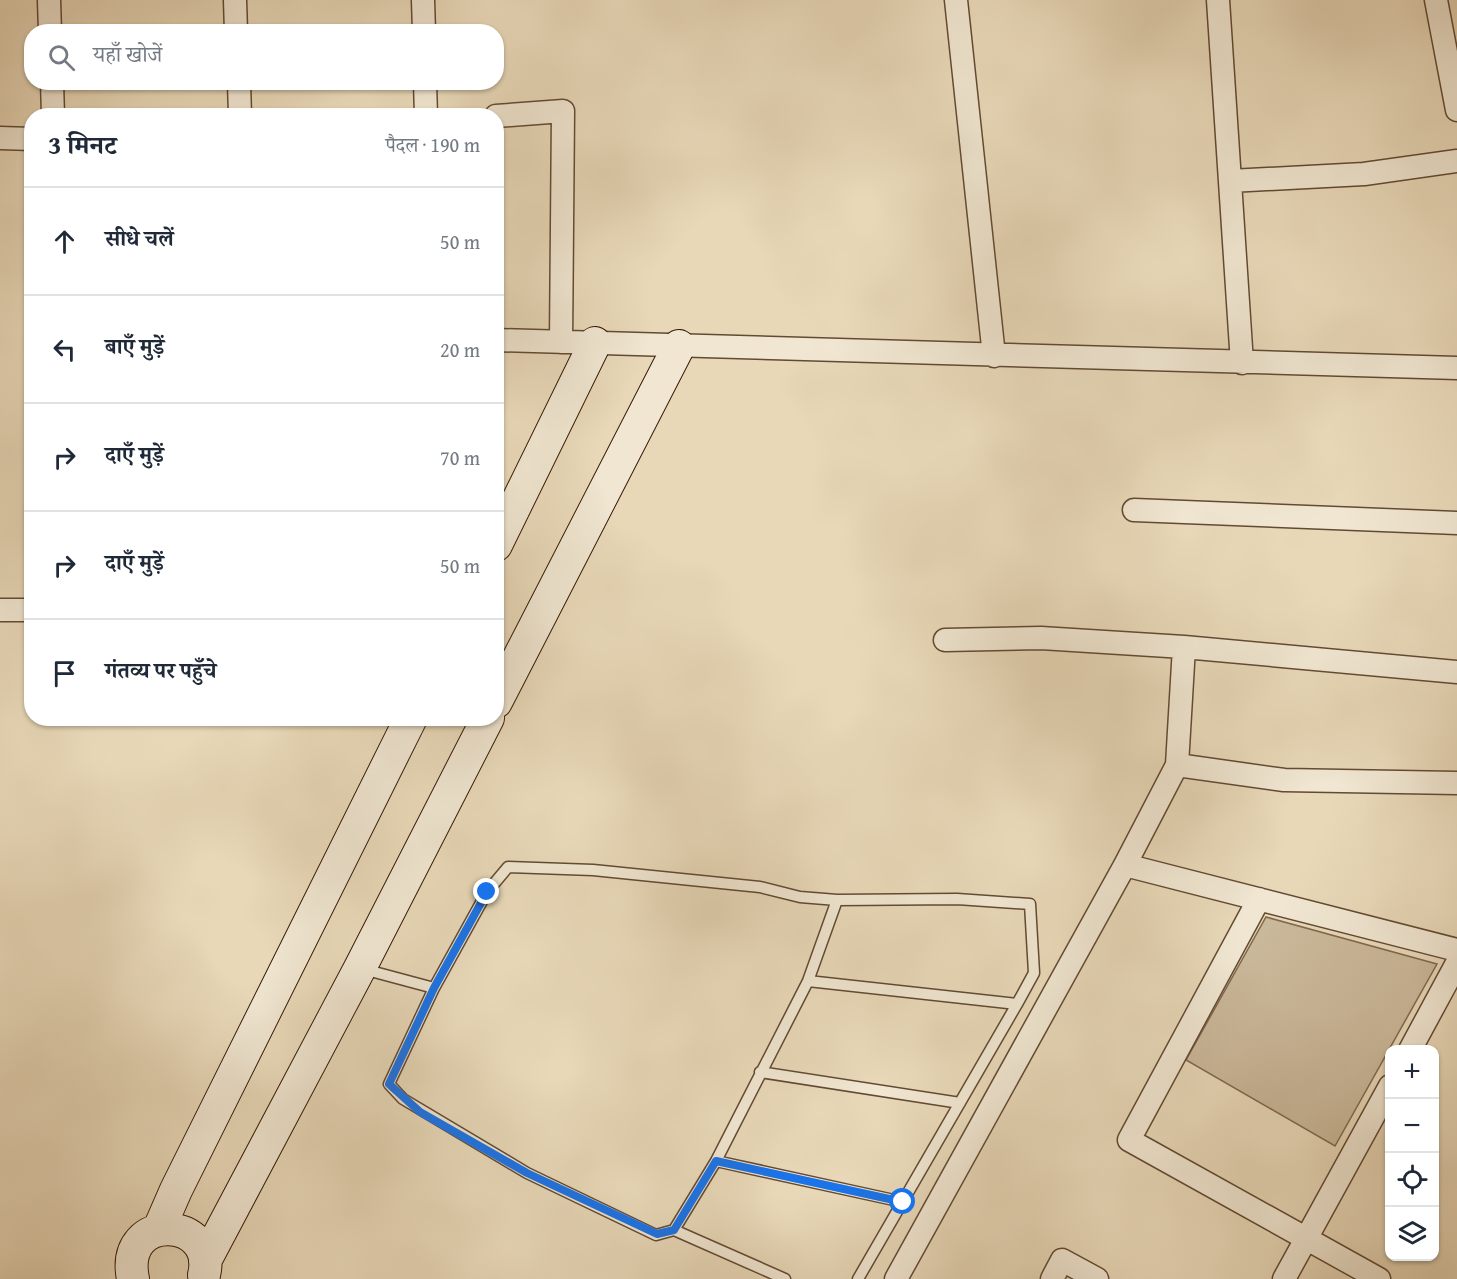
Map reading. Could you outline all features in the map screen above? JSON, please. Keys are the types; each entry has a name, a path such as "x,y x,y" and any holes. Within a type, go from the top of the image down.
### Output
{"street":[{"path":"49,0 50,24"},
{"path":"235,0 236,24"},
{"path":"423,0 424,24"},
{"path":"956,0 994,356"},
{"path":"1218,0 1242,363"},
{"path":"1436,0 1455,83 1457,110"},
{"path":"52,90 53,108"},
{"path":"238,90 240,108"},
{"path":"425,90 426,108"},
{"path":"504,115 563,111 561,342"},
{"path":"0,138 24,139"},
{"path":"1230,181 1364,174 1457,160"},
{"path":"504,340 1457,368"},
{"path":"504,529 595,343"},
{"path":"504,686 679,345"},
{"path":"1134,510 1457,523"},
{"path":"0,610 24,610"},
{"path":"945,640 1041,638 1184,647 1457,672"},
{"path":"896,1279 1125,865 1177,765 1184,647"},
{"path":"159,1229 181,1179 407,726"},
{"path":"208,1272 484,726"},
{"path":"1177,765 1284,780 1457,783"},
{"path":"1125,865 1457,950"},
{"path":"1259,899 1129,1140 1379,1279"},
{"path":"1413,1045 1457,963"},
{"path":"1284,1279 1385,1093"},
{"path":"133,1279 132,1255 138,1243 147,1234 159,1229 171,1228 189,1235 201,1249 208,1272"},
{"path":"1052,1279 1062,1260 1097,1279"}],"lane":[{"path":"785,1279 674,1230 657,1234 527,1173 404,1099 389,1084 434,988 487,892 508,867 593,870 760,887 800,897 837,900 957,899 1030,904 1034,973 858,1279"},
{"path":"674,1230 716,1161 808,981 837,900"},
{"path":"360,968 434,988"},
{"path":"808,981 1017,1004"},
{"path":"760,1072 960,1103"},
{"path":"716,1161 903,1202"}],"shaded area":[{"path":"1266,917 1437,964 1392,1045 1385,1045 1385,1057 1335,1146 1186,1060"}],"route":[{"path":"487,892 434,988 389,1084 420,1112 527,1173 657,1234 674,1230 716,1161 903,1202"}]}
